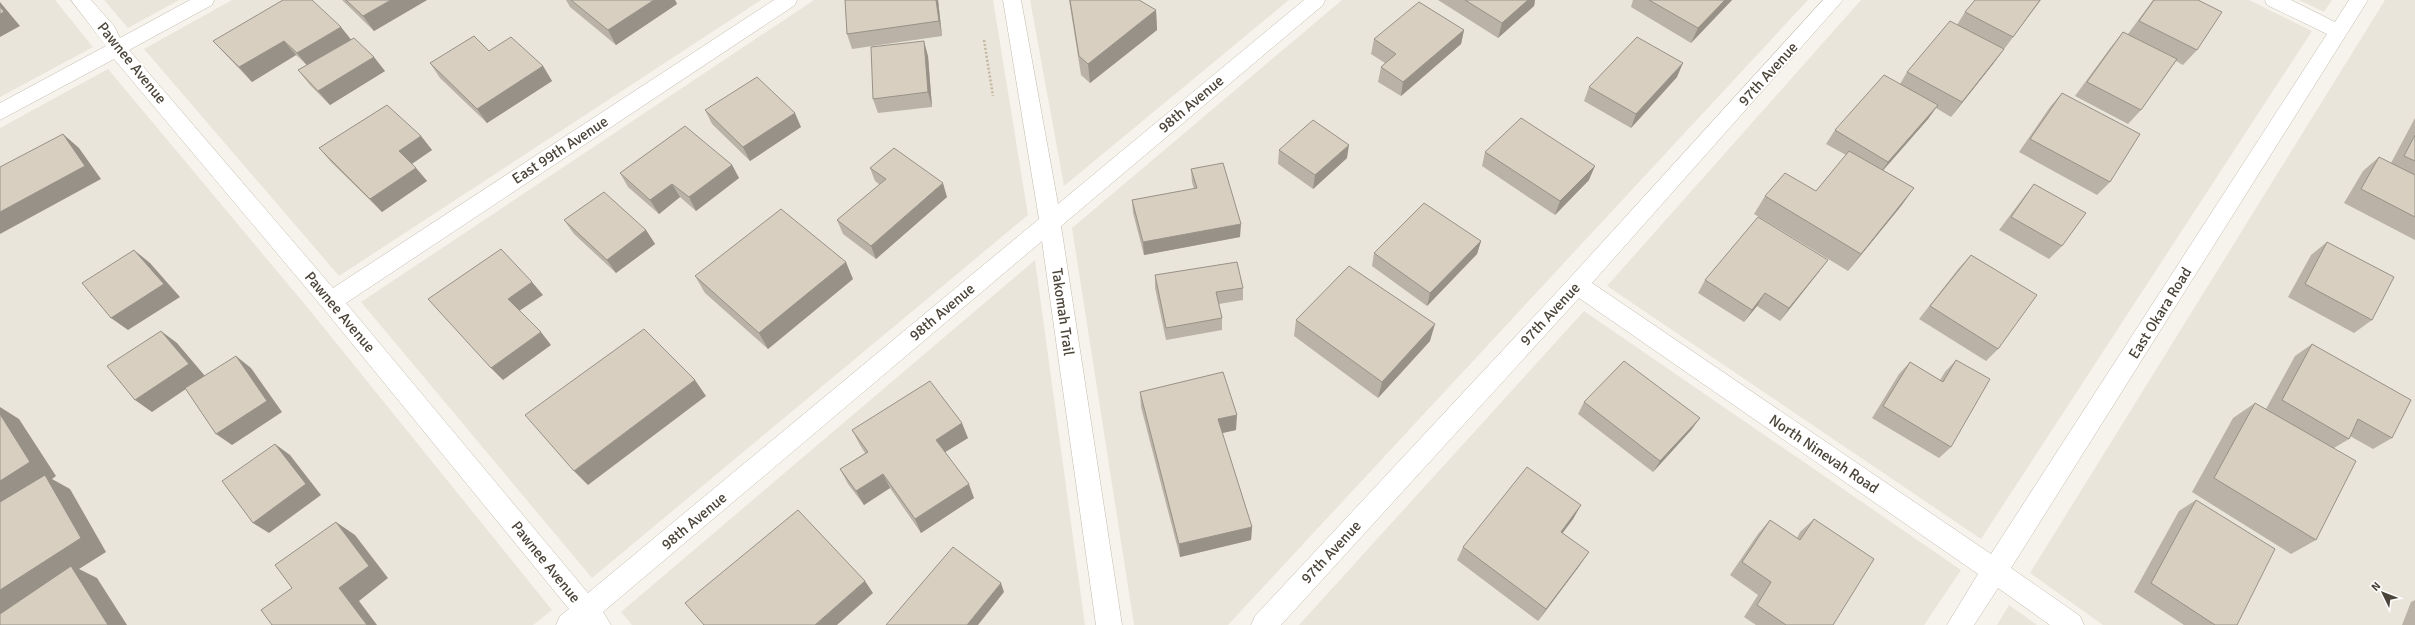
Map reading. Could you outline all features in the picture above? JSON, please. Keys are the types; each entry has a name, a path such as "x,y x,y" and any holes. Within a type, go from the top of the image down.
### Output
{"street":[{"name":"Pawnee Avenue","path":"80,0 107,32 117,49 331,301 592,618"},
{"path":"0,112 205,0"},
{"name":"East 99th Avenue","path":"331,301 788,0"},
{"name":"Takomah Trail","path":"1012,0 1050,222 1110,625"},
{"name":"98th Avenue","path":"569,625 592,618 1050,222 1316,0"},
{"name":"97th Avenue","path":"1264,625 1577,285 1834,0"},
{"path":"2274,0 2338,31"},
{"name":"East Okara Road","path":"1960,625 1996,571 2359,0"},
{"name":"North Ninevah Road","path":"1577,285 1996,571 2071,625"}],"path":[{"path":"984,40 993,96"}],"shaded area":[{"path":"0,0 55,0 93,47 0,97"},
{"path":"104,0 179,0 128,28"},
{"path":"232,0 761,0 339,276 144,49"},
{"path":"814,0 993,0 1028,215 592,578 361,302"},
{"path":"1030,0 1289,0 1064,186"},
{"path":"1342,0 1808,0 1228,625 1134,625 1072,228"},
{"path":"1861,0 2249,0 2312,31 1981,539 1607,286"},
{"path":"2299,0 2332,0 2324,12"},
{"path":"2385,0 2415,0 2415,625 2103,625 2030,573"},
{"path":"108,69 312,313 552,610 533,625 0,625 0,128"},
{"path":"1035,260 1085,625 632,625 621,612"},
{"path":"1584,311 1961,570 1924,625 1299,625"},
{"path":"2009,605 2037,625 1997,625"}],"building":[{"path":"283,0 312,0 341,27 297,53 284,41 239,67 213,41"},
{"path":"346,0 391,0 363,16"},
{"path":"571,0 654,0 608,30"},
{"path":"845,0 936,0 939,21 847,34"},
{"path":"1070,0 1139,0 1156,10 1088,64 1079,56"},
{"path":"1465,0 1528,0 1502,23"},
{"path":"1649,0 1725,0 1698,28"},
{"path":"1975,0 2040,0 2013,37 1965,12"},
{"path":"2154,0 2198,0 2222,12 2197,50 2139,21"},
{"path":"1419,2 1464,30 1403,82 1381,67 1396,54 1374,39"},
{"path":"0,6 4,12 0,14"},
{"path":"1950,21 2004,49 1962,102 1907,72"},
{"path":"2123,32 2177,59 2141,110 2087,82"},
{"path":"474,36 489,51 511,37 543,66 477,109 430,63"},
{"path":"1637,37 1683,63 1636,114 1589,87"},
{"path":"354,38 374,57 318,91 298,70"},
{"path":"924,41 928,92 873,99 871,47"},
{"path":"1884,75 1938,105 1888,162 1835,130"},
{"path":"757,77 795,113 743,147 705,110"},
{"path":"2062,93 2140,134 2110,182 2030,139"},
{"path":"387,105 421,136 399,151 416,168 370,199 319,148"},
{"path":"1521,118 1595,166 1560,201 1485,152"},
{"path":"1313,120 1349,145 1315,175 1279,150"},
{"path":"685,126 732,165 689,197 672,184 650,200 620,173"},
{"path":"63,134 85,166 0,212 0,167"},
{"path":"2415,135 2415,161 2404,156"},
{"path":"894,148 943,183 871,246 837,220 886,179 870,168"},
{"path":"1849,151 1914,188 1861,254 1765,196 1785,173 1816,191"},
{"path":"2379,157 2415,175 2415,217 2361,189"},
{"path":"1223,163 1241,224 1143,242 1132,200 1197,188 1191,169"},
{"path":"2034,184 2086,213 2062,246 2011,217"},
{"path":"604,192 646,230 607,260 564,220"},
{"path":"1424,203 1481,241 1430,293 1374,253"},
{"path":"781,209 846,262 759,333 695,276"},
{"path":"1758,217 1828,260 1789,308 1765,293 1752,310 1705,280"},
{"path":"2327,242 2394,277 2372,320 2305,284"},
{"path":"501,249 532,282 508,299 541,332 491,368 428,299"},
{"path":"134,250 164,284 111,318 82,283"},
{"path":"1971,255 2037,295 1998,349 1930,306"},
{"path":"1237,262 1243,288 1216,292 1222,318 1166,328 1155,275"},
{"path":"1349,266 1435,324 1382,382 1296,320"},
{"path":"644,329 695,380 574,471 525,415"},
{"path":"161,331 189,364 135,400 107,366"},
{"path":"2312,344 2411,400 2392,438 2358,419 2349,439 2282,400"},
{"path":"236,356 267,401 216,434 185,388"},
{"path":"1956,360 1990,379 1951,447 1883,406 1910,362 1943,382"},
{"path":"1624,361 1700,418 1660,461 1584,402"},
{"path":"1223,372 1237,415 1218,419 1252,527 1179,544 1140,392"},
{"path":"930,381 962,423 936,440 969,484 915,519 883,474 856,491 840,469 868,452 852,430"},
{"path":"2255,403 2356,461 2316,540 2214,478"},
{"path":"0,414 30,462 0,481"},
{"path":"275,444 306,484 253,523 222,481"},
{"path":"1527,467 1581,505 1561,532 1589,552 1546,609 1463,547"},
{"path":"45,475 81,538 0,590 0,502"},
{"path":"2196,500 2275,549 2237,625 2215,625 2151,583"},
{"path":"798,510 865,581 815,625 704,625 685,603"},
{"path":"1814,519 1874,559 1833,625 1786,625 1757,605 1771,582 1742,562 1770,520 1800,540"},
{"path":"336,522 369,566 339,588 367,625 272,625 261,610 292,588 275,565"},
{"path":"953,547 1001,583 967,625 886,625"},
{"path":"71,566 108,625 0,625 0,614"}]}
